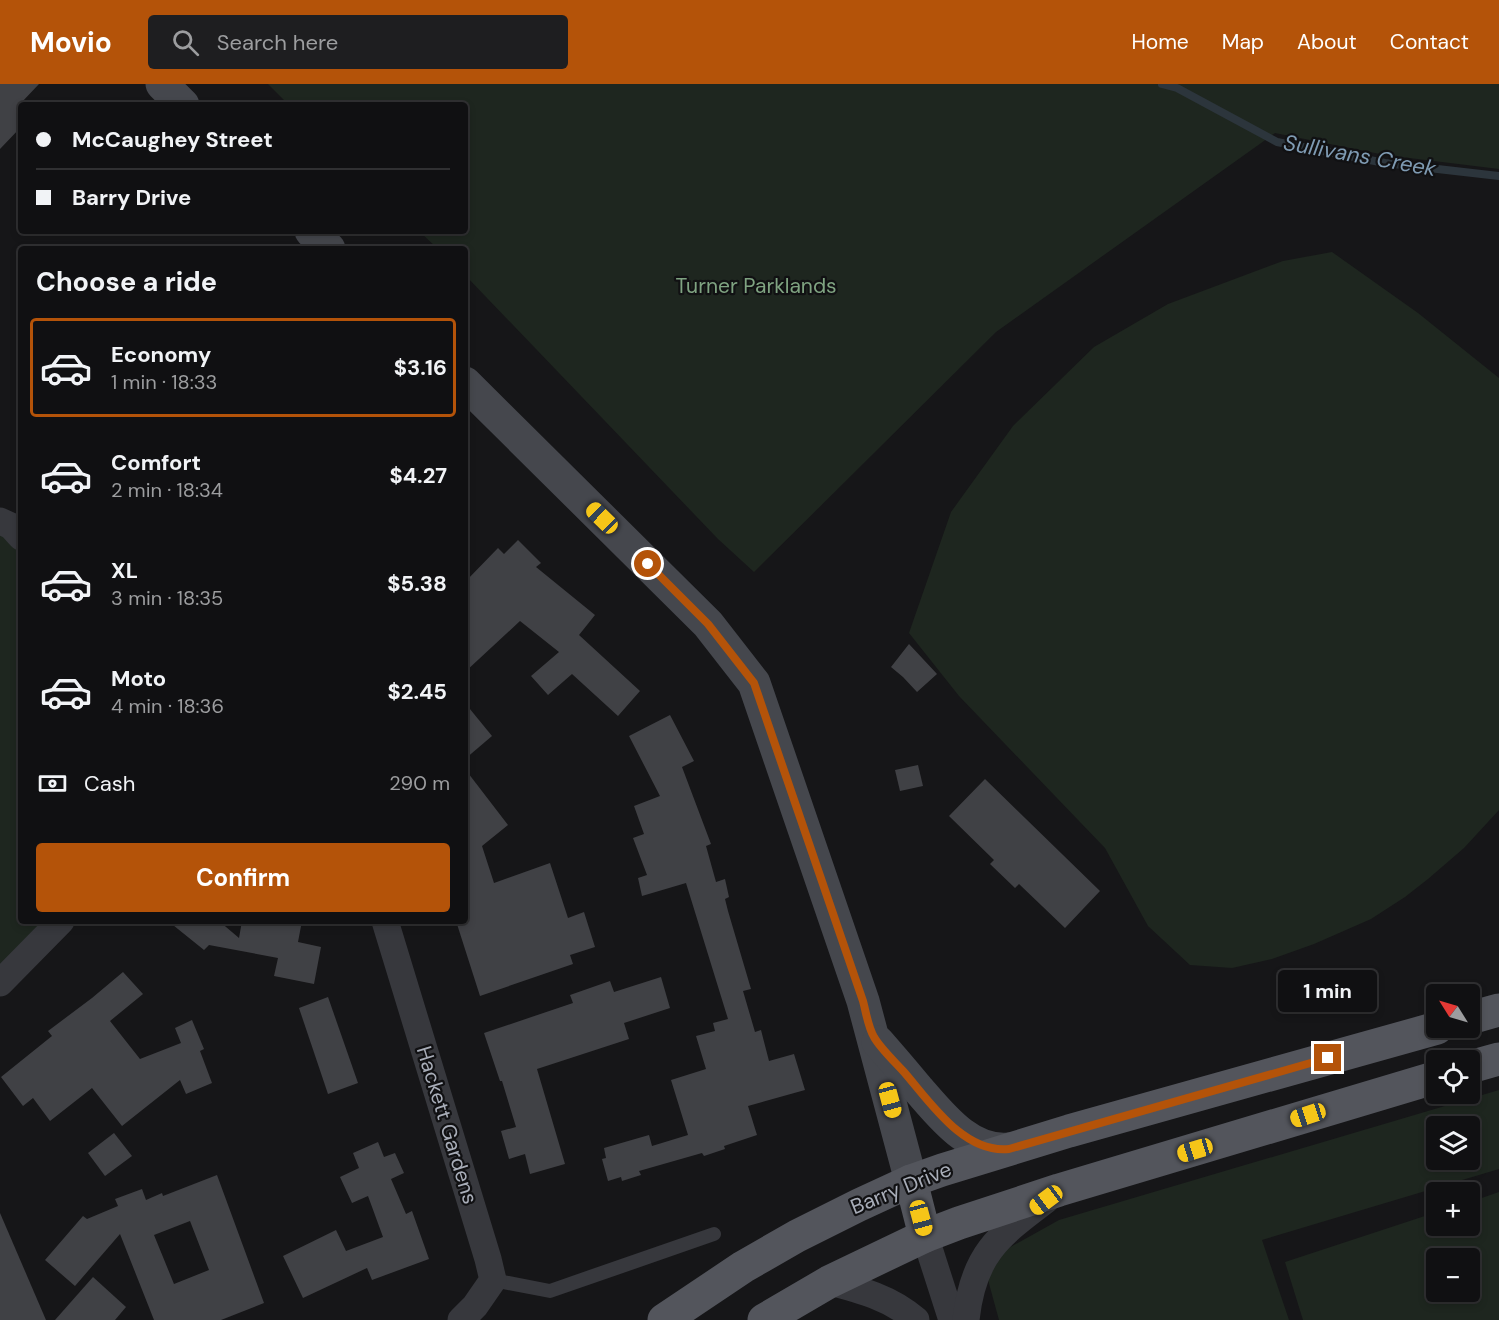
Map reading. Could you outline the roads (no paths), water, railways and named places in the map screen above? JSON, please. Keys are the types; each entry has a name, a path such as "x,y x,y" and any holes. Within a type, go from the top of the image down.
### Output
{"main road":[{"path":"1480,1015 1499,1010"},
{"name":"Barry Drive","path":"664,1320 742,1267 788,1241 859,1204 911,1181 1009,1149 1426,1031"},
{"path":"1480,1064 1499,1059"},
{"path":"764,1320 829,1282 925,1236 959,1223 1059,1190 1426,1080"},
{"path":"911,1181 925,1236"}],"street":[{"path":"162,84 180,102"},
{"path":"314,234 326,246"},
{"path":"468,386 708,624 754,683 863,1001 911,1181"},
{"path":"0,521 11,526 18,534"},
{"path":"0,983 58,924"},
{"name":"Hackett Gardens","path":"386,924 493,1280"},
{"path":"873,1036 943,1117 958,1131 989,1147 1009,1149"},
{"path":"966,1320 975,1277 988,1251 1009,1227 1059,1190"},
{"path":"925,1236 952,1320"},
{"path":"461,1320 475,1306 493,1280"},
{"path":"829,1282 884,1299 916,1320"}],"lane":[{"path":"493,1280 550,1291 714,1234"}],"waterway":[{"name":"Sullivans Creek","path":"1162,84 1177,88 1277,142 1385,163 1499,176"}],"park label":[{"name":"Turner Parklands","path":"756,286"}]}
